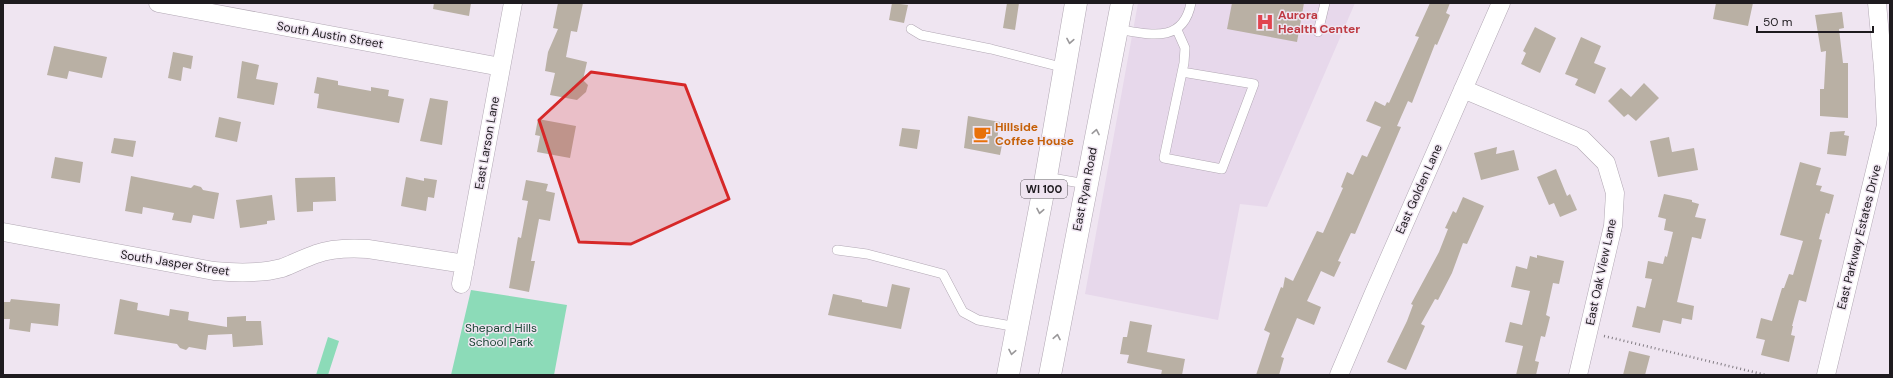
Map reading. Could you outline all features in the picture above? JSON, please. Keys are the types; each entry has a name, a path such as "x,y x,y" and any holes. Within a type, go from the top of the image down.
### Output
{"main road":[{"name":"WI 100","path":"1008,375 1046,177 1076,3"},
{"name":"East Ryan Road","path":"1050,375 1122,3"}],"street":[{"name":"South Austin Street","path":"158,3 501,66"},
{"name":"East Larson Lane","path":"461,284 513,3"},
{"name":"East Golden Lane","path":"1339,375 1501,3"},
{"name":"East Parkway Estates Drive","path":"1826,375 1886,125 1883,68 1877,3"},
{"name":"East Oak View Lane","path":"1463,89 1582,139 1606,163 1615,193 1613,226 1578,375"},
{"name":"South Jasper Street","path":"3,232 198,269 229,273 247,273 280,268 318,253 352,248 368,249 465,264"}],"lane":[{"path":"1117,29 1153,35 1166,34 1177,30 1184,22 1191,3"},
{"path":"1318,32 1326,3"},
{"path":"912,30 921,35 992,49 1065,68"},
{"path":"1177,30 1185,48 1182,72 1164,158 1222,169 1254,84 1182,72"},
{"path":"1046,177 1086,184"},
{"path":"837,250 867,254 943,274 963,312 978,320 1017,327"}],"path":[{"path":"1588,332 1766,375"}],"highlighted area":[{"path":"591,72 685,85 729,199 631,244 579,242 539,120"}],"shaded area":[{"path":"1138,3 1355,3 1267,207 1240,204 1218,320 1085,294"}],"green space":[{"name":"Shepard Hills School Park","path":"471,290 567,305 554,375 451,375"},
{"path":"328,337 339,341 328,375 316,375"}],"building":[{"path":"434,3 471,3 469,16 433,9"},
{"path":"558,3 583,3 577,32 571,31 566,57 587,62 583,80 588,85 586,92 577,100 550,95 555,73 545,71 548,52 558,29 553,28"},
{"path":"892,3 908,5 904,23 889,20"},
{"path":"1007,3 1019,3 1015,30 1003,28"},
{"name":"Aurora Health Center","path":"1232,3 1304,3 1297,42 1227,29"},
{"path":"1430,3 1450,3 1446,13 1450,15 1437,45 1435,44 1412,103 1408,101 1397,126 1401,127 1355,234 1351,233 1338,261 1341,262 1334,277 1321,271 1307,301 1321,307 1314,325 1297,318 1281,357 1284,358 1279,375 1256,375 1270,333 1264,330 1281,287 1283,288 1285,277 1293,281 1317,231 1323,233 1343,188 1341,187 1347,172 1353,175 1362,155 1367,157 1381,127 1366,121 1375,101 1385,106 1387,102 1389,103 1419,37 1415,36"},
{"path":"1716,3 1753,3 1748,26 1713,19"},
{"path":"1842,12 1844,28 1839,29 1843,63 1848,63 1848,118 1820,116 1820,89 1824,89 1826,51 1821,52 1815,15"},
{"path":"1535,27 1556,38 1540,73 1521,64 1526,53 1523,51"},
{"path":"1581,37 1601,46 1594,63 1606,68 1595,94 1575,85 1578,79 1565,74"},
{"path":"54,46 107,57 102,78 69,71 67,79 47,75"},
{"path":"173,52 193,56 191,69 183,67 181,81 168,78"},
{"path":"242,61 259,65 256,79 278,83 274,105 237,98"},
{"path":"317,77 338,81 338,85 371,91 371,87 389,90 388,96 404,99 399,123 317,108 319,94 314,93"},
{"path":"1644,83 1659,98 1636,121 1628,114 1624,117 1608,101 1621,88 1631,97"},
{"path":"430,98 448,101 442,145 420,141"},
{"name":"Hillside Coffee House","path":"968,116 1000,122 997,139 1003,140 1000,155 964,148"},
{"path":"219,117 241,122 237,142 215,137"},
{"path":"538,119 576,126 570,158 537,152 540,136 535,135"},
{"path":"902,128 920,130 917,149 899,146"},
{"path":"1845,131 1844,135 1849,136 1846,156 1827,154 1830,132"},
{"path":"1669,137 1672,152 1694,148 1698,170 1658,177 1650,141"},
{"path":"114,138 136,141 133,157 111,153"},
{"path":"1497,147 1496,154 1514,150 1519,170 1481,180 1474,153"},
{"path":"55,157 83,162 80,183 51,178"},
{"path":"1800,162 1821,168 1816,185 1822,186 1820,191 1834,195 1829,214 1826,213 1819,239 1822,240 1806,302 1799,300 1792,326 1791,335 1795,336 1789,362 1761,355 1765,340 1756,338 1761,318 1772,321 1782,288 1784,288 1789,274 1793,275 1803,241 1780,235"},
{"path":"1556,169 1567,196 1570,194 1577,210 1560,217 1554,203 1549,205 1537,177"},
{"path":"131,176 191,188 194,185 201,187 203,190 219,193 214,219 193,215 191,223 172,220 174,213 143,207 142,214 125,211"},
{"path":"335,177 336,201 313,202 313,211 297,212 295,178"},
{"path":"406,177 424,181 424,178 437,180 434,198 428,197 426,211 401,206"},
{"path":"526,180 548,184 546,191 555,193 550,221 539,219 531,261 535,261 529,292 509,288 518,237 521,238 528,201 522,200"},
{"path":"1664,194 1692,200 1692,202 1699,204 1695,217 1706,219 1701,239 1692,237 1677,302 1694,306 1692,320 1682,318 1681,324 1663,320 1660,333 1632,327 1637,306 1645,308 1652,279 1645,278 1648,261 1663,264 1665,256 1667,257 1673,232 1664,230 1666,219 1658,217"},
{"path":"272,195 275,220 267,221 267,224 240,228 236,200"},
{"path":"1463,197 1484,206 1467,244 1463,243 1452,273 1438,300 1435,299 1421,324 1425,326 1406,370 1387,362 1407,321 1413,305 1411,304 1439,252 1448,229 1445,228 1453,211 1456,213"},
{"path":"1537,255 1564,261 1559,284 1553,283 1546,315 1550,317 1545,337 1541,336 1535,361 1539,362 1536,375 1516,375 1523,346 1505,342 1510,322 1522,325 1530,291 1511,287 1516,266 1527,269 1530,256 1537,258"},
{"path":"892,284 910,288 901,329 828,315 833,294 887,307"},
{"path":"11,299 60,304 58,326 31,323 30,332 9,329 10,319 3,319 3,302 10,302"},
{"path":"120,299 138,303 137,310 169,316 170,309 189,312 188,320 227,327 227,317 246,316 246,321 261,321 263,345 233,347 232,334 208,335 206,350 189,347 186,350 180,348 177,344 114,334"},
{"path":"1130,321 1152,325 1147,352 1185,359 1182,375 1161,375 1162,370 1127,363 1129,355 1120,354 1123,337 1127,337"},
{"path":"1629,351 1650,356 1645,375 1623,375"}],"place":[{"name":"Aurora Health Center","path":"1265,22"},
{"name":"Hillside Coffee House","path":"982,134"}]}
